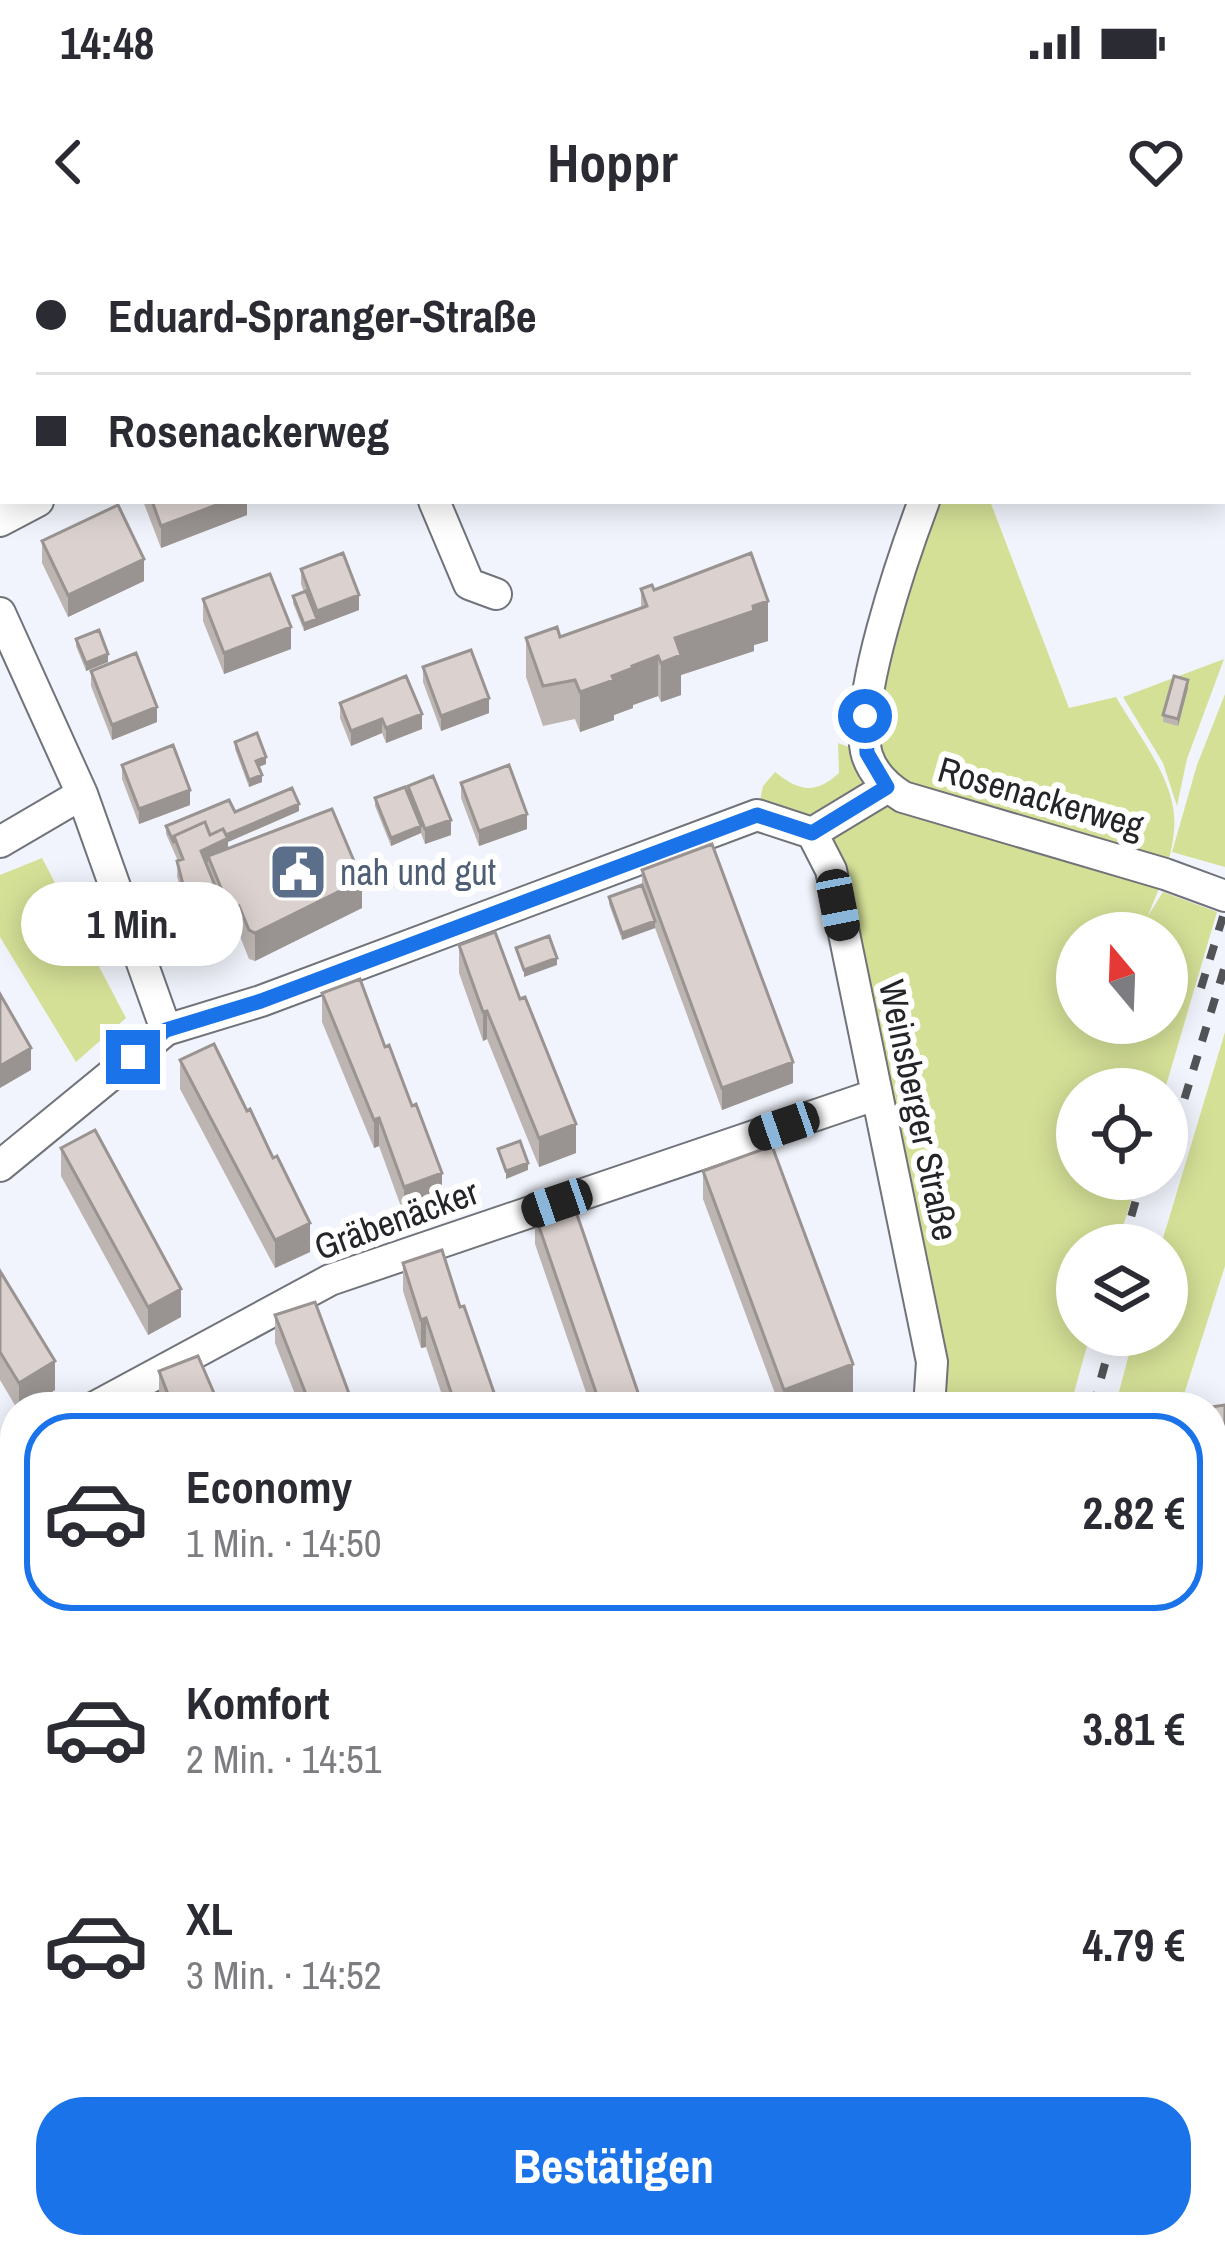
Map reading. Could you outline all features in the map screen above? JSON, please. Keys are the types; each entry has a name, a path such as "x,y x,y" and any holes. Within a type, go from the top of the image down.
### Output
{"street":[{"path":"0,520 32,504"},
{"path":"435,504 469,584 496,594"},
{"path":"887,787 867,753 865,716 895,580 923,504"},
{"path":"0,613 82,794 166,1030"},
{"name":"Rosenackerweg","path":"812,833 887,787 937,808 1225,896"},
{"path":"0,842 82,794"},
{"path":"0,1166 166,1030 261,1001 757,815 812,833"},
{"name":"Weinsberger Straße","path":"812,833 830,870 932,1363 930,1392"},
{"name":"Gräbenäcker","path":"123,1392 331,1280 875,1094"}],"green space":[{"path":"923,504 991,504 1069,708 1116,697 1166,784 1174,815 1167,867 1150,912 1056,912 1056,1044 1178,1044 1171,1068 1056,1068 1056,1200 1131,1200 1124,1224 1056,1224 1056,1356 1084,1356 1074,1392 926,1392 812,833 757,815 763,786 775,772 807,788 822,785 839,773 838,743 865,753"},
{"path":"1224,659 1187,759 1177,806 1163,763 1123,697"},
{"path":"1225,694 1225,867 1172,852 1197,765"},
{"path":"42,858 126,1018 76,1062 0,937 0,875"},
{"path":"1163,892 1217,912 1188,1011 1188,912 1150,912"},
{"path":"1225,1032 1225,1266 1185,1392 1119,1392 1128,1356 1188,1356 1188,1224 1167,1224 1175,1200 1188,1200 1188,1155"}],"building":[{"path":"153,504 219,504 161,526"},
{"path":"118,505 144,559 68,595 42,541"},
{"path":"343,553 359,595 317,611 301,569"},
{"path":"751,553 768,601 753,606 754,611 675,638 681,655 661,663 658,656 612,676 614,680 580,692 575,680 543,686 526,638 557,627 560,637 647,606 641,589 652,585 654,590"},
{"path":"270,574 291,627 224,653 203,599"},
{"path":"306,591 317,619 304,624 293,596"},
{"path":"99,630 108,654 86,663 76,639"},
{"path":"471,650 489,698 441,716 423,667"},
{"path":"136,653 157,707 112,725 91,671"},
{"path":"406,676 422,714 386,728 382,719 351,731 340,703"},
{"path":"1174,676 1188,680 1178,719 1163,715"},
{"path":"257,733 266,757 256,761 262,775 249,780 235,742"},
{"path":"173,745 190,790 139,809 122,765"},
{"path":"509,765 527,814 479,831 461,783"},
{"path":"433,776 451,820 425,829 408,786"},
{"path":"405,787 421,826 391,838 375,798"},
{"path":"292,788 299,804 226,835 223,829 210,835 205,822 174,836 174,843 166,826 229,800 235,812"},
{"path":"332,809 362,880 255,933 249,930 239,906 230,910 208,856"},
{"path":"205,822 210,835 223,829 228,838 201,851 220,898 209,909 196,908 187,900 177,861 183,859 174,836"},
{"path":"712,844 793,1062 722,1088 642,870"},
{"path":"642,885 655,921 622,933 609,897"},
{"path":"495,932 576,1124 539,1138 459,945"},
{"path":"549,936 557,958 524,970 516,948"},
{"path":"360,979 442,1173 404,1187 379,1118 374,1120 322,993"},
{"path":"0,994 31,1048 0,1066"},
{"path":"214,1044 310,1223 275,1240 180,1060"},
{"path":"95,1130 181,1289 148,1307 61,1148"},
{"path":"520,1141 528,1163 506,1171 498,1149"},
{"path":"772,1146 853,1364 784,1390 703,1171"},
{"path":"573,1203 638,1392 596,1392 535,1215"},
{"path":"442,1250 494,1392 451,1392 403,1263"},
{"path":"0,1271 55,1361 19,1383 0,1352"},
{"path":"315,1302 348,1392 305,1392 275,1315"},
{"path":"198,1356 214,1392 167,1392 159,1371"}],"railway":[{"path":"1201,988 1225,910"},
{"path":"1188,1087 1225,966"},
{"path":"1129,1224 1136,1200"},
{"path":"1097,1392 1107,1356"}],"place":[{"name":"nah und gut","path":"298,872"}],"route":[{"path":"133,1057 166,1030 261,1001 757,815 812,833 887,787 867,753 865,716"}]}
